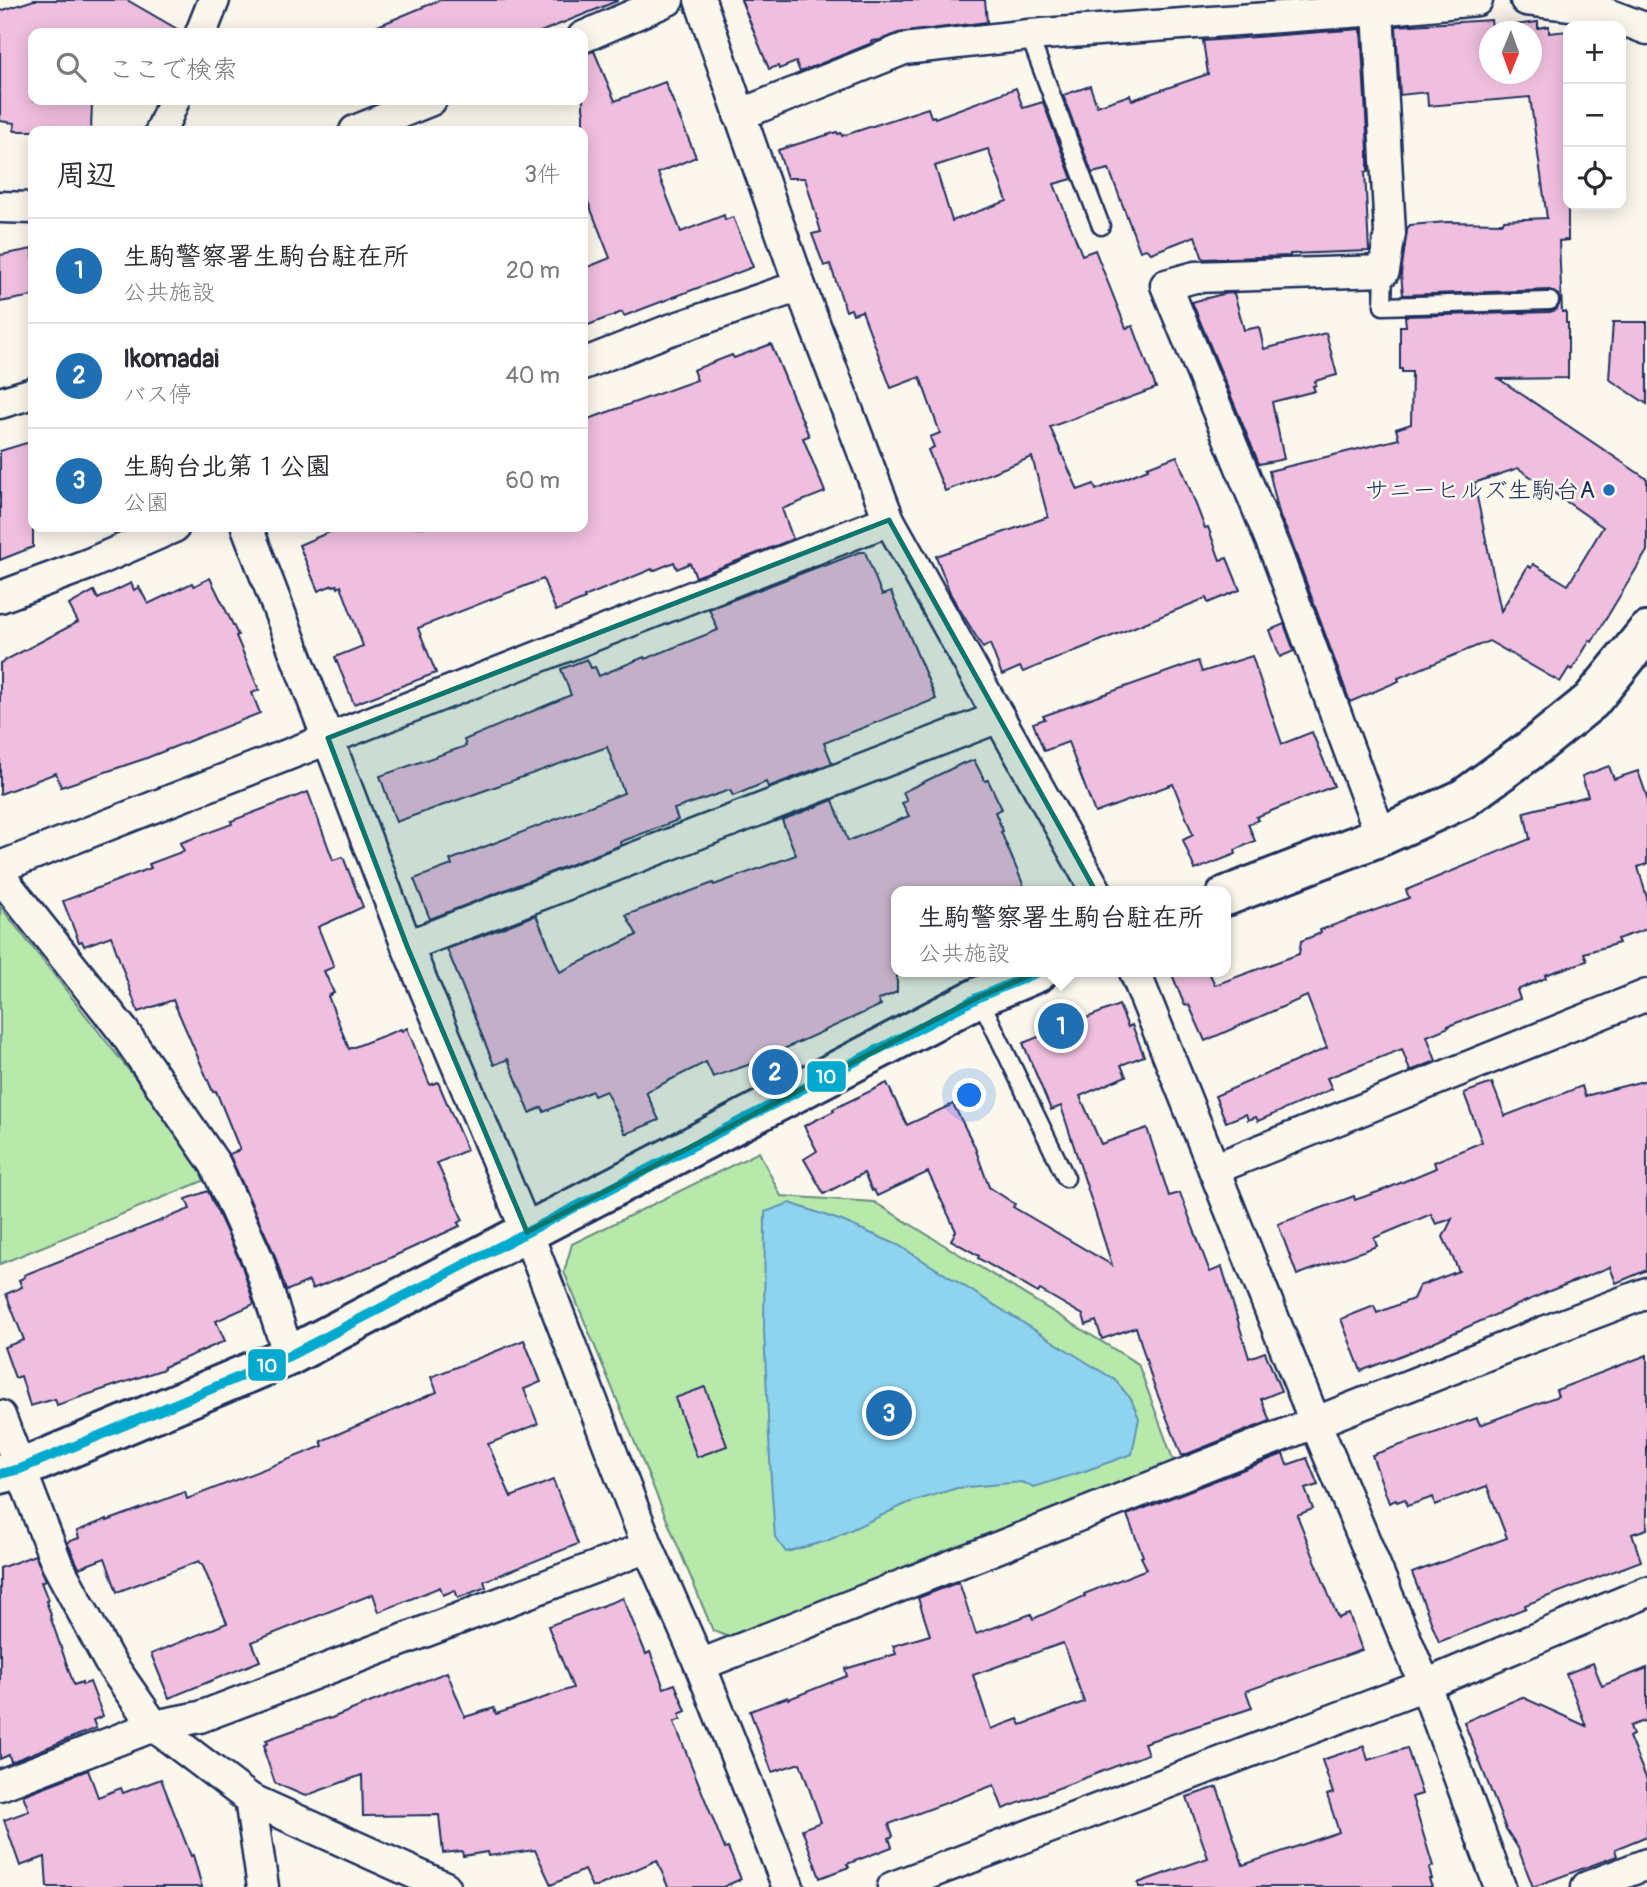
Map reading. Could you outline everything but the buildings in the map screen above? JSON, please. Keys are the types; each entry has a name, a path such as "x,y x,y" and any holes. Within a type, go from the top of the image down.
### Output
{"street":[{"path":"203,28 214,0"},
{"path":"588,35 668,0"},
{"path":"700,0 800,286 889,520 1093,886"},
{"path":"1286,0 1319,14"},
{"path":"739,115 904,49 1029,35 1378,10 1477,0"},
{"path":"1526,0 1589,7 1647,29"},
{"path":"1378,10 1390,233 1384,271 1195,276 1166,285 1277,555 1381,836"},
{"path":"163,126 172,105"},
{"path":"367,126 419,105"},
{"path":"0,207 28,208"},
{"path":"588,362 667,331 800,286"},
{"path":"0,402 28,394"},
{"path":"0,867 889,520"},
{"path":"0,597 89,564 163,532"},
{"path":"249,532 407,946 527,1232 648,1547 700,1665 788,1887"},
{"path":"1231,894 1381,836 1464,799 1591,701 1646,641"},
{"path":"407,946 999,717"},
{"path":"0,876 124,1032 215,1164 258,1260 289,1356"},
{"path":"10,1471 289,1356 979,997 1026,977"},
{"path":"1137,977 1315,1422 1425,1685 1500,1887"},
{"path":"1214,1169 1647,995"},
{"path":"700,1665 1647,1293"},
{"path":"0,1416 10,1471 109,1661 154,1726 250,1799 445,1887"},
{"path":"0,1785 154,1726 200,1717 648,1547"},
{"path":"894,1887 1425,1685 1647,1591"},
{"path":"250,1799 263,1887"},
{"path":"1587,1887 1647,1864"}],"lane":[{"path":"1029,35 1101,226"},
{"path":"1384,271 1383,306 1550,301"},
{"path":"979,997 1066,1178"}],"highlighted area":[{"path":"889,520 1121,937 979,997 527,1232 407,946 328,738"}],"green space":[{"path":"0,906 150,1097 208,1179 0,1264"},
{"path":"759,1152 781,1196 874,1202 1138,1364 1174,1462 729,1637 713,1631 564,1272 572,1244"}],"water":[{"path":"790,1203 898,1245 1115,1380 1131,1399 1139,1418 1132,1454 1034,1487 1022,1482 957,1488 908,1503 827,1541 786,1552 775,1537 771,1480 764,1331 765,1212"}],"transit line":[{"name":"10","path":"0,1474 20,1469 289,1356 979,997 1026,977"}],"place":[{"name":"サニーヒルズ生駒台A","path":"1609,490"},
{"name":"生駒警察署生駒台駐在所","path":"1061,1026"},
{"name":"Ikomadai","path":"775,1072"},
{"name":"生駒台北第１公園","path":"889,1413"}]}
